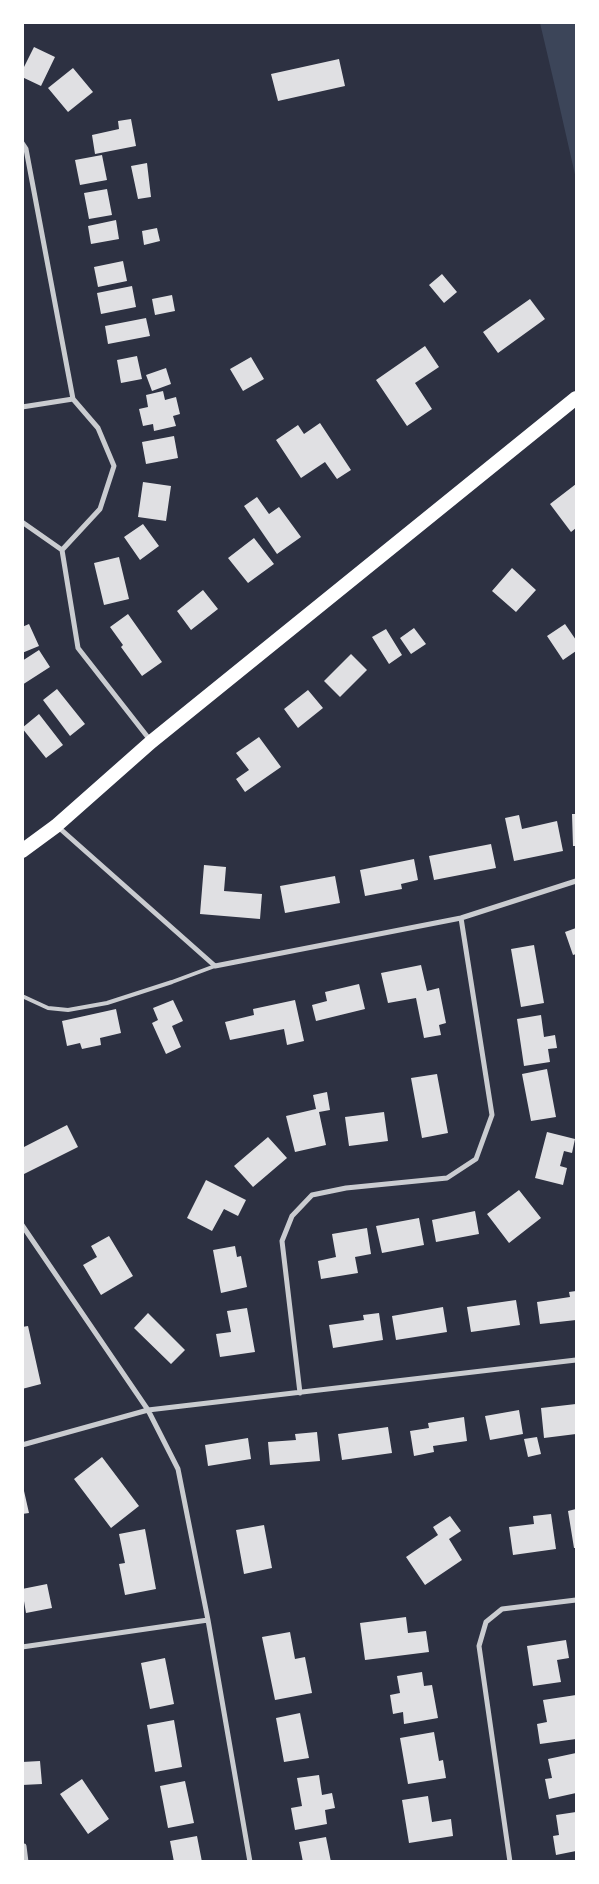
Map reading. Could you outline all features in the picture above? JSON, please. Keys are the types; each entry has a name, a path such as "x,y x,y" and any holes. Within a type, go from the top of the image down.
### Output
{"highway":[{"path":"22,851 56,826 152,742 576,398"}],"street":[{"path":"22,143 26,149 73,399 98,428 114,466 100,509 62,550"},
{"path":"22,407 73,399"},
{"path":"22,522 62,550 78,648 152,742"},
{"path":"56,826 216,966 461,918 576,880"},
{"path":"300,1393 282,1241 292,1216 312,1195 346,1188 446,1178 476,1159 492,1115 461,918"},
{"path":"22,1225 148,1410 178,1470 208,1620 250,1862"},
{"path":"22,1445 148,1410 576,1360"},
{"path":"510,1862 479,1646 486,1622 502,1609 576,1600"},
{"path":"22,1647 208,1620"},
{"path":"24,1846 26,1862"}],"lane":[{"path":"22,996 48,1008 68,1010 107,1003 216,966"}],"shaded area":[{"path":"540,23 576,23 576,179 556,91"}],"building":[{"path":"34,47 55,57 41,86 22,77 22,71"},
{"path":"339,59 345,86 278,101 271,74"},
{"path":"73,68 93,92 68,112 48,88"},
{"path":"131,119 136,146 95,154 92,135 119,129 118,121"},
{"path":"102,155 107,180 80,185 75,160"},
{"path":"147,163 151,197 138,199 131,166"},
{"path":"107,189 112,215 89,219 84,193"},
{"path":"116,220 119,239 91,244 88,226"},
{"path":"157,228 160,241 144,245 142,231"},
{"path":"123,261 127,281 98,287 94,267"},
{"path":"442,274 457,292 444,303 429,285"},
{"path":"132,286 136,307 101,314 97,293"},
{"path":"172,295 175,311 155,315 152,299"},
{"path":"530,299 545,319 498,353 483,332"},
{"path":"146,318 150,336 108,344 105,326"},
{"path":"425,346 439,367 415,383 432,409 407,426 376,380"},
{"path":"137,356 142,379 121,383 117,360"},
{"path":"251,357 264,379 243,391 230,369"},
{"path":"166,368 171,384 152,391 146,375"},
{"path":"163,391 165,400 176,397 180,414 173,416 176,426 154,431 153,424 143,426 139,409 148,407 146,395"},
{"path":"320,423 351,470 337,479 325,462 301,478 276,440 298,425 304,434"},
{"path":"174,436 178,458 146,464 142,442"},
{"path":"143,482 171,486 166,521 138,517"},
{"path":"576,484 576,528 571,532 550,504"},
{"path":"257,497 269,514 279,507 301,537 277,554 244,506"},
{"path":"143,524 159,546 140,560 124,537"},
{"path":"254,538 274,564 248,583 228,558"},
{"path":"119,557 129,599 104,605 94,563"},
{"path":"512,568 536,590 516,612 492,591"},
{"path":"203,590 218,609 191,630 177,611"},
{"path":"128,614 162,662 142,676 121,647 123,645 110,627"},
{"path":"29,624 39,646 22,653 22,627"},
{"path":"565,624 576,640 576,651 563,660 547,636"},
{"path":"414,628 426,644 411,654 400,638"},
{"path":"386,629 402,655 389,664 372,637"},
{"path":"39,650 50,667 22,685 22,661"},
{"path":"351,654 367,670 340,697 324,681"},
{"path":"57,689 85,724 70,736 43,700"},
{"path":"308,690 323,708 298,728 284,709"},
{"path":"39,714 63,745 46,758 22,728"},
{"path":"259,737 281,767 245,792 236,779 249,770 236,753"},
{"path":"572,814 576,814 576,846 573,846"},
{"path":"519,815 522,829 557,821 563,851 514,861 505,818"},
{"path":"491,844 496,868 434,880 429,856"},
{"path":"414,859 418,880 401,884 402,889 365,896 360,870"},
{"path":"204,865 226,867 224,891 262,894 260,919 200,914"},
{"path":"335,876 340,903 285,913 280,886"},
{"path":"576,928 576,954 573,955 565,932"},
{"path":"534,945 544,1003 521,1007 511,949"},
{"path":"421,965 427,991 439,988 446,1023 439,1025 441,1035 424,1038 416,998 388,1003 381,973"},
{"path":"359,984 365,1009 316,1021 312,1005 327,1001 325,992"},
{"path":"173,1000 183,1021 172,1026 181,1047 166,1054 152,1023 158,1020 153,1008"},
{"path":"295,1000 304,1041 287,1045 284,1029 230,1040 225,1022 254,1015 253,1009"},
{"path":"116,1009 121,1033 100,1038 101,1045 82,1049 80,1043 67,1046 62,1021"},
{"path":"541,1015 544,1037 555,1035 557,1048 548,1049 550,1062 524,1066 517,1019"},
{"path":"547,1069 556,1117 531,1121 522,1074"},
{"path":"437,1074 448,1133 422,1138 411,1078"},
{"path":"327,1092 330,1110 319,1112 326,1145 295,1152 286,1116 316,1109 313,1095"},
{"path":"384,1112 388,1141 349,1146 345,1117"},
{"path":"67,1125 78,1147 22,1175 22,1148"},
{"path":"547,1132 575,1139 572,1153 564,1151 560,1166 567,1168 563,1185 535,1178"},
{"path":"268,1137 287,1158 253,1187 234,1166"},
{"path":"206,1180 246,1200 238,1216 224,1209 212,1231 187,1218"},
{"path":"519,1190 541,1218 509,1243 487,1214"},
{"path":"475,1211 479,1234 436,1242 432,1220"},
{"path":"419,1218 424,1245 382,1253 376,1226"},
{"path":"367,1228 371,1254 355,1257 358,1273 321,1279 318,1261 336,1257 332,1234"},
{"path":"109,1236 133,1276 101,1295 83,1265 97,1257 91,1246"},
{"path":"235,1246 237,1257 241,1256 247,1287 221,1293 213,1250"},
{"path":"576,1291 576,1320 540,1324 537,1302 570,1297 569,1292"},
{"path":"516,1300 520,1325 471,1332 467,1307"},
{"path":"443,1307 447,1332 396,1340 392,1316"},
{"path":"247,1308 255,1352 220,1357 216,1334 231,1332 227,1311"},
{"path":"148,1313 185,1350 171,1364 134,1328"},
{"path":"379,1313 383,1340 333,1348 329,1325 364,1320 363,1315"},
{"path":"28,1326 41,1384 22,1389 22,1327"},
{"path":"576,1404 576,1434 544,1438 541,1408"},
{"path":"519,1410 523,1434 490,1440 485,1416"},
{"path":"464,1417 467,1441 433,1446 434,1452 414,1456 410,1431 429,1428 428,1423"},
{"path":"388,1427 392,1453 342,1460 338,1434"},
{"path":"317,1432 320,1461 270,1465 268,1442 296,1440 295,1434"},
{"path":"537,1437 541,1454 528,1457 524,1439"},
{"path":"248,1438 251,1459 208,1466 205,1445"},
{"path":"102,1457 139,1506 111,1528 74,1479"},
{"path":"22,1491 24,1491 29,1513 22,1514"},
{"path":"576,1509 576,1548 574,1548 568,1511"},
{"path":"551,1514 556,1549 513,1555 509,1527 534,1524 533,1516"},
{"path":"450,1516 461,1531 449,1539 462,1560 425,1585 406,1557 438,1535 433,1527"},
{"path":"264,1525 272,1568 244,1574 236,1530"},
{"path":"145,1529 156,1589 125,1595 119,1564 125,1563 119,1534"},
{"path":"47,1584 52,1608 26,1613 22,1589"},
{"path":"406,1617 408,1633 426,1631 429,1652 365,1660 360,1623"},
{"path":"290,1632 295,1659 305,1657 312,1693 275,1700 262,1637"},
{"path":"566,1640 569,1658 557,1660 561,1682 533,1686 527,1646"},
{"path":"165,1658 174,1704 150,1709 141,1663"},
{"path":"422,1672 424,1686 432,1685 438,1718 404,1724 403,1712 393,1714 390,1695 400,1693 397,1676"},
{"path":"576,1695 576,1739 540,1744 537,1724 547,1722 543,1700"},
{"path":"300,1713 309,1758 284,1762 276,1718"},
{"path":"174,1720 182,1767 155,1772 147,1725"},
{"path":"434,1732 439,1761 443,1760 446,1778 408,1784 400,1738"},
{"path":"576,1753 576,1793 549,1799 545,1779 552,1778 548,1759"},
{"path":"40,1761 42,1784 22,1785 22,1762"},
{"path":"319,1775 322,1795 332,1793 335,1808 325,1810 327,1824 295,1830 291,1808 302,1806 297,1778"},
{"path":"82,1779 109,1819 88,1834 60,1794"},
{"path":"185,1781 194,1823 168,1828 160,1786"},
{"path":"428,1796 432,1822 451,1819 453,1836 409,1843 402,1800"},
{"path":"576,1812 576,1851 556,1855 553,1836 559,1835 556,1815"},
{"path":"197,1836 202,1862 174,1862 170,1841"},
{"path":"326,1837 331,1862 303,1862 299,1842"}]}
